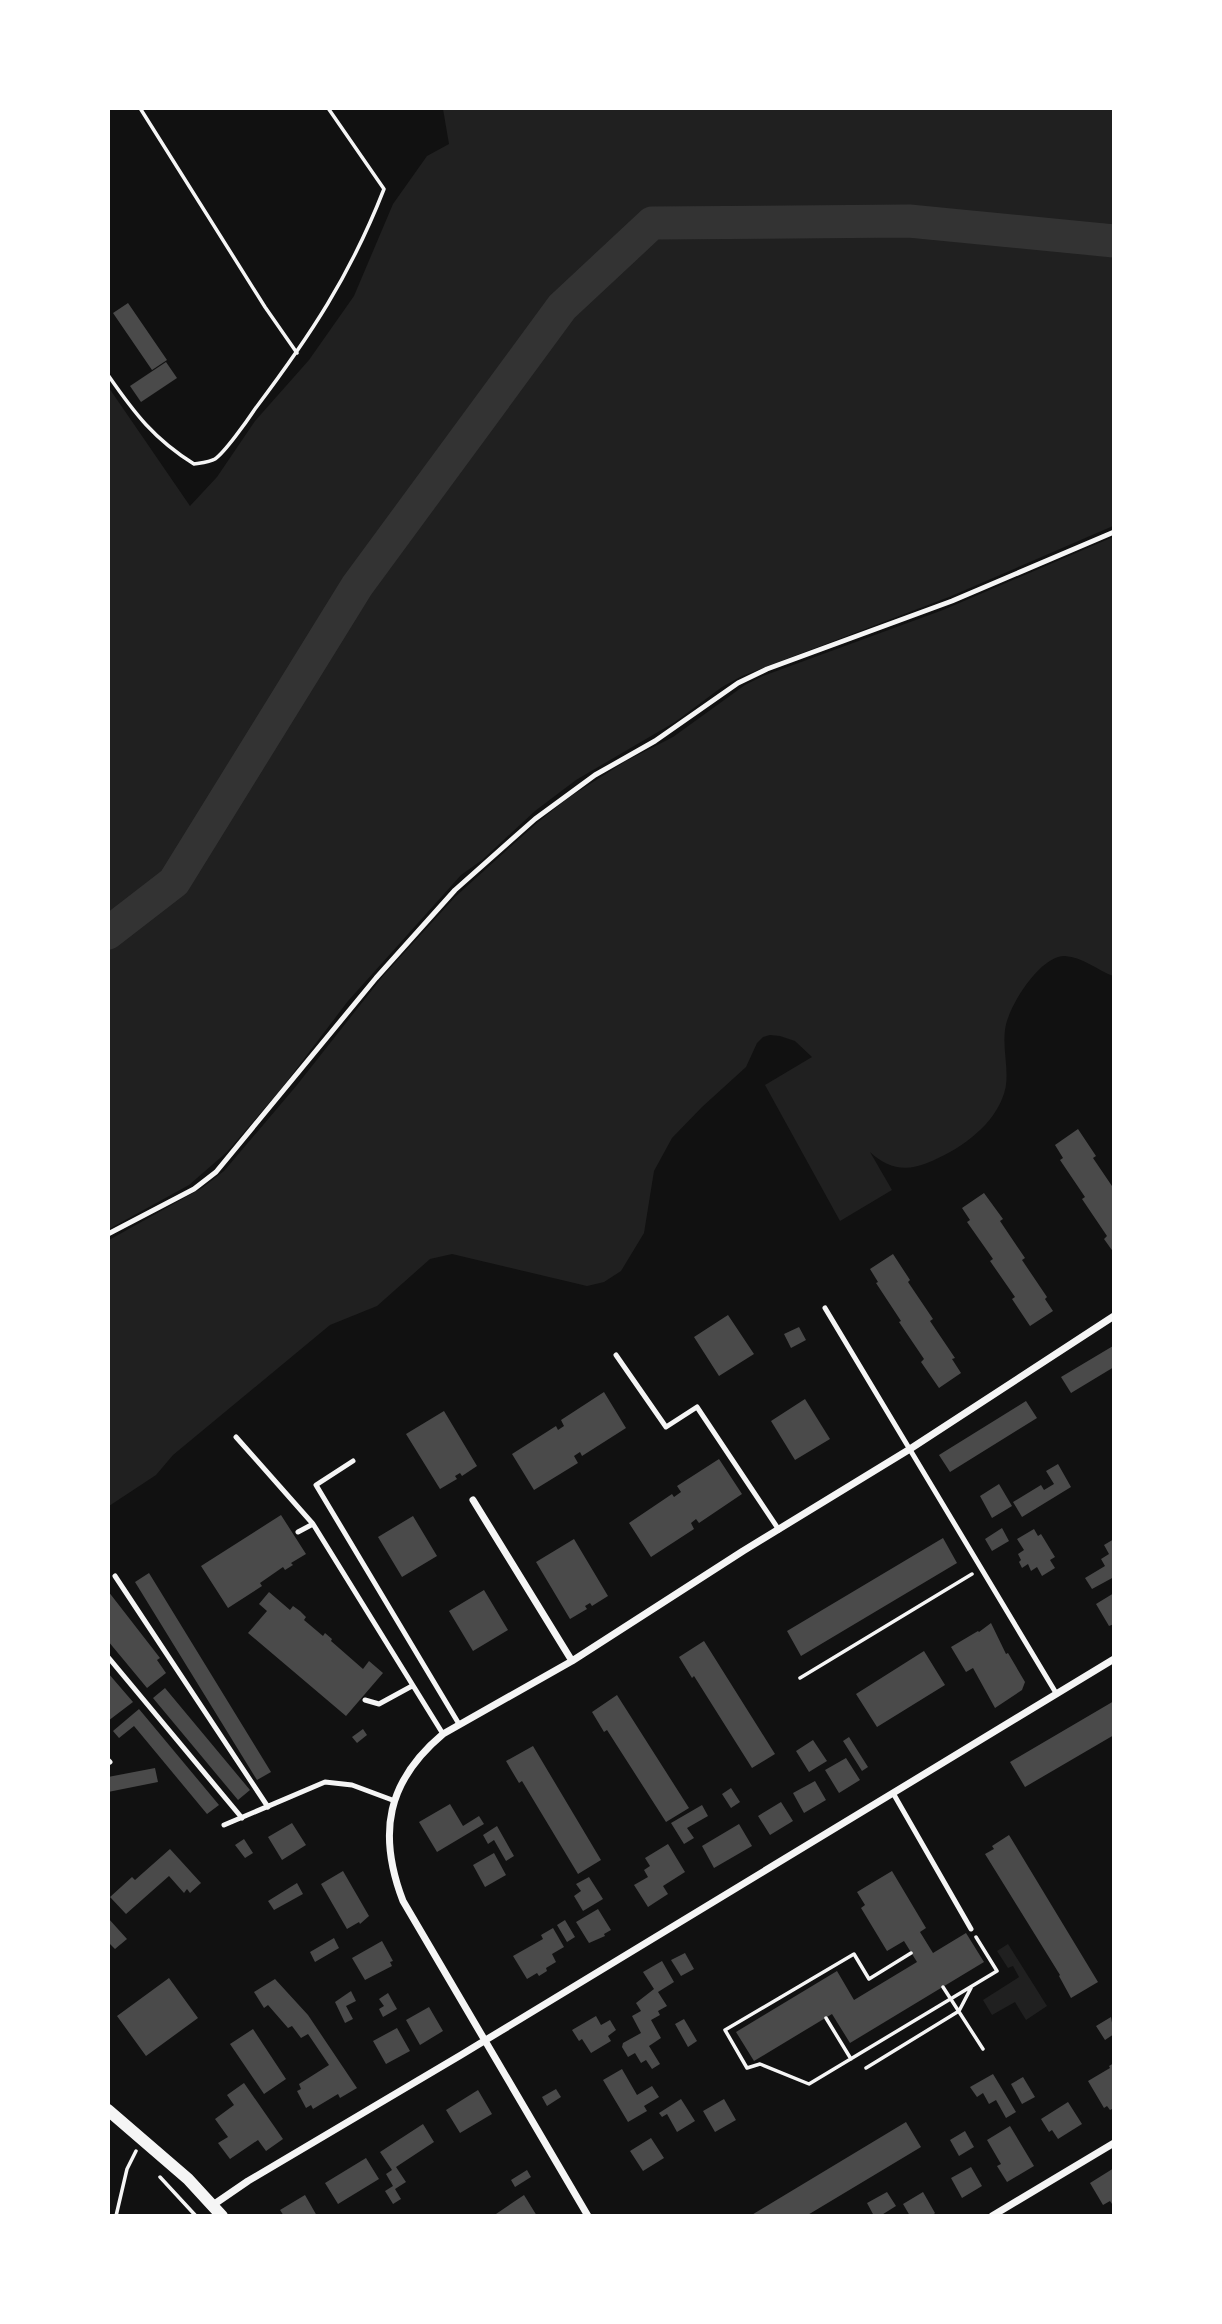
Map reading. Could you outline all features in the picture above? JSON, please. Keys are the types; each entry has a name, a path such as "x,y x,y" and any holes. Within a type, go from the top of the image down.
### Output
{"street":[{"path":"588,2216 403,1901 389,1858 388,1841 395,1801 412,1768 426,1748 443,1734 572,1661 910,1449 1114,1316"},
{"path":"473,1500 572,1661"},
{"path":"108,2110 180,2172 218,2210 248,2181 1114,1659"},
{"path":"992,2216 1114,2143"}],"lane":[{"path":"108,1234 194,1189 216,1172 376,978 455,890 535,819 595,775 656,741 738,683 767,669 952,601 1114,532"},
{"path":"825,1308 1056,1693"},
{"path":"616,1355 666,1427 697,1407 779,1530"},
{"path":"236,1437 313,1524 443,1734"},
{"path":"353,1461 316,1485 459,1724"},
{"path":"298,1532 313,1524"},
{"path":"115,1576 268,1807"},
{"path":"108,1657 242,1818"},
{"path":"365,1700 379,1704 412,1686"},
{"path":"224,1825 325,1782 352,1785 395,1801"},
{"path":"893,1793 971,1929"}],"path":[{"path":"140,108 297,354"},
{"path":"108,375 139,419 173,451 194,464 215,459 297,354 349,270 384,189 328,108"},
{"path":"800,1678 972,1574"},
{"path":"911,1953 869,1979 854,1954 725,2030 747,2068 760,2064 809,2084 997,1971 971,1929"},
{"path":"866,2068 959,2011 972,1986"},
{"path":"943,1987 983,2049"},
{"path":"826,2018 851,2059"},
{"path":"125,2147 135,2152 144,2162"},
{"path":"116,2216 127,2169 135,2152"},
{"path":"153,2171 196,2216"}],"shaded area":[{"path":"443,109 1113,109 1113,526 949,597 742,676 722,687 675,722 576,780 535,811 482,860 461,875 348,1001 281,1089 227,1152 189,1185 109,1229 109,388 190,506 217,477 255,421 309,360 354,296 393,204 427,156 449,144"},
{"path":"1113,537 1113,976 1084,961 1065,956 1045,964 1026,984 1012,1009 1005,1030 1005,1091 997,1110 981,1129 950,1152 919,1166 904,1168 890,1165 870,1152 892,1190 840,1221 765,1085 812,1057 795,1041 780,1036 763,1037 757,1043 746,1067 672,1138 654,1171 644,1233 621,1271 604,1282 587,1286 452,1254 430,1259 377,1306 330,1325 173,1455 156,1475 109,1506 109,1240 202,1188 224,1171 297,1085 383,976 455,897 568,798 626,761 673,737 745,685 943,610"},
{"path":"1008,1944 1047,2006 1026,2020 1015,2002 992,2015 983,2000 1019,1977 1013,1966 1008,1968 997,1951"}],"building":[{"path":"128,303 167,360 152,370 113,313"},
{"path":"166,362 177,378 141,402 130,386"},
{"path":"1078,1129 1114,1189 1114,1253 1104,1239 1107,1236 1082,1199 1085,1197 1060,1160 1063,1158 1055,1145"},
{"path":"984,1193 1003,1219 1000,1221 1025,1258 1022,1260 1047,1297 1045,1299 1053,1311 1030,1326 1012,1299 1015,1297 990,1261 993,1259 967,1222 970,1220 962,1208"},
{"path":"893,1254 933,1319 930,1321 955,1358 952,1359 961,1373 939,1388 921,1362 924,1359 899,1322 901,1321 870,1269"},
{"path":"728,1315 754,1354 719,1376 694,1337"},
{"path":"799,1327 806,1340 791,1348 784,1334"},
{"path":"1113,1346 1114,1367 1071,1393 1061,1377"},
{"path":"604,1392 626,1428 582,1456 580,1452 574,1456 578,1463 534,1490 512,1454 556,1426 558,1430 564,1426 561,1420"},
{"path":"805,1399 830,1439 795,1460 771,1421"},
{"path":"1026,1401 1037,1418 950,1472 939,1455"},
{"path":"444,1411 477,1466 462,1476 460,1473 455,1476 457,1479 440,1489 406,1434"},
{"path":"719,1459 742,1494 699,1523 696,1519 691,1523 694,1529 651,1557 629,1523 672,1494 674,1497 681,1492 677,1486"},
{"path":"1058,1464 1071,1487 1022,1517 1013,1502 1041,1485 1044,1490 1054,1484 1046,1471"},
{"path":"999,1484 1012,1506 992,1518 980,1496"},
{"path":"281,1515 306,1554 285,1570 283,1567 260,1583 262,1586 228,1608 201,1566"},
{"path":"413,1516 437,1556 402,1577 378,1537"},
{"path":"1002,1528 1009,1541 992,1551 985,1539"},
{"path":"1034,1529 1038,1536 1041,1534 1055,1557 1050,1560 1055,1568 1042,1576 1037,1567 1031,1571 1028,1564 1022,1568 1019,1562 1021,1560 1018,1554 1024,1550 1017,1539"},
{"path":"943,1538 957,1563 801,1656 787,1631"},
{"path":"574,1539 608,1596 592,1606 590,1603 585,1606 587,1609 570,1619 536,1562"},
{"path":"1114,1539 1114,1577 1092,1589 1085,1578 1105,1566 1101,1559 1109,1554 1104,1545"},
{"path":"149,1573 271,1772 257,1780 135,1582"},
{"path":"484,1590 508,1630 473,1651 449,1611"},
{"path":"108,1591 160,1658 157,1660 166,1673 147,1688 108,1641"},
{"path":"269,1592 290,1610 293,1606 300,1611 306,1617 304,1620 323,1636 325,1633 363,1669 369,1661 383,1673 346,1716 248,1633 267,1611 259,1604"},
{"path":"1114,1593 1114,1624 1109,1626 1096,1604"},
{"path":"991,1623 1006,1654 1008,1653 1025,1682 1022,1690 995,1708 973,1668 966,1672 951,1647"},
{"path":"704,1641 775,1754 752,1768 679,1657"},
{"path":"924,1651 945,1685 877,1727 856,1694"},
{"path":"108,1673 133,1702 108,1721"},
{"path":"165,1688 250,1790 238,1800 153,1698"},
{"path":"617,1695 689,1808 666,1822 607,1730 604,1732 592,1712"},
{"path":"1114,1701 1114,1735 1025,1787 1010,1762"},
{"path":"139,1709 219,1805 207,1814 134,1726 119,1738 113,1731"},
{"path":"363,1729 367,1735 357,1743 352,1737"},
{"path":"849,1737 868,1767 862,1771 843,1741"},
{"path":"813,1740 827,1761 809,1772 796,1751"},
{"path":"533,1746 601,1860 578,1874 522,1781 519,1783 506,1761"},
{"path":"846,1758 860,1780 839,1793 825,1770"},
{"path":"155,1768 158,1782 108,1792 108,1777"},
{"path":"815,1781 826,1800 804,1813 793,1793"},
{"path":"731,1788 740,1802 731,1808 722,1794"},
{"path":"781,1802 793,1821 770,1835 758,1816"},
{"path":"450,1804 463,1826 479,1816 484,1824 437,1852 419,1822"},
{"path":"702,1805 708,1816 687,1828 694,1838 684,1844 671,1823"},
{"path":"292,1823 306,1845 282,1860 268,1837"},
{"path":"739,1824 752,1846 714,1868 702,1846"},
{"path":"497,1826 514,1856 506,1861 494,1840 488,1844 483,1835"},
{"path":"1009,1835 1098,1982 1071,1998 1060,1975 985,1854"},
{"path":"244,1839 253,1853 245,1858 235,1845"},
{"path":"668,1844 685,1872 663,1886 668,1894 648,1907 634,1885 648,1877 644,1870 650,1866 645,1858"},
{"path":"170,1849 201,1883 190,1893 187,1889 184,1893 169,1876 126,1914 110,1897 132,1877 135,1880"},
{"path":"494,1853 506,1875 485,1887 473,1865"},
{"path":"343,1871 369,1916 360,1924 359,1922 347,1929 321,1884"},
{"path":"892,1871 926,1928 920,1932 933,1953 966,1933 984,1962 850,2043 832,2014 754,2061 736,2032 837,1971 854,2000 917,1962 904,1941 887,1951 861,1908 865,1905 857,1892"},
{"path":"589,1877 603,1899 583,1911 574,1896 581,1891 576,1884"},
{"path":"297,1883 303,1894 274,1910 268,1901"},
{"path":"598,1909 611,1930 604,1934 605,1936 589,1943 576,1922"},
{"path":"108,1918 127,1939 115,1949 108,1942"},
{"path":"565,1920 575,1937 567,1942 557,1925"},
{"path":"553,1928 564,1947 552,1954 556,1962 546,1968 547,1971 527,1979 513,1956 543,1939 541,1935"},
{"path":"334,1938 339,1948 315,1962 310,1952"},
{"path":"382,1941 393,1961 390,1962 392,1966 365,1980 352,1958"},
{"path":"685,1953 694,1969 681,1976 671,1960"},
{"path":"662,1961 674,1982 658,1992 667,2006 658,2011 660,2015 651,2020 661,2038 649,2046 660,2064 652,2069 646,2060 641,2063 635,2053 628,2057 622,2047 623,2043 641,2033 632,2016 641,2011 636,2003 654,1989 643,1972"},
{"path":"169,1978 198,2018 146,2056 117,2016"},
{"path":"275,1979 308,2015 357,2088 340,2098 338,2094 313,2109 311,2105 306,2108 297,2091 301,2089 299,2084 329,2065 308,2034 301,2038 292,2026 288,2028 268,2005 264,2008 254,1992"},
{"path":"351,1991 356,2001 346,2006 353,2019 345,2023 335,2002"},
{"path":"388,1993 397,2009 383,2017 379,2009 384,2006 379,1999"},
{"path":"429,2007 443,2031 420,2045 406,2020"},
{"path":"596,2016 601,2025 610,2020 616,2030 608,2036 611,2041 591,2053 572,2030"},
{"path":"1111,2017 1114,2034 1105,2040 1096,2026"},
{"path":"684,2019 697,2041 688,2047 675,2024"},
{"path":"397,2028 410,2051 386,2064 373,2041"},
{"path":"253,2029 286,2079 264,2094 230,2044"},
{"path":"1114,2063 1114,2108 1110,2110 1107,2106 1104,2108 1088,2081"},
{"path":"622,2069 637,2095 652,2086 659,2097 644,2106 647,2111 628,2122 603,2080"},
{"path":"993,2074 1016,2112 1006,2118 996,2100 989,2104 983,2093 977,2097 970,2087"},
{"path":"1023,2077 1035,2097 1022,2104 1011,2084"},
{"path":"244,2083 283,2139 266,2151 258,2140 230,2159 218,2143 228,2137 215,2119 234,2105 227,2095"},
{"path":"556,2089 561,2097 547,2106 542,2097"},
{"path":"478,2090 492,2114 460,2133 446,2110"},
{"path":"681,2099 695,2121 677,2132 667,2114 662,2117 659,2113"},
{"path":"724,2099 736,2120 715,2132 703,2111"},
{"path":"1068,2102 1082,2124 1058,2139 1052,2130 1049,2132 1041,2119"},
{"path":"906,2122 921,2147 806,2216 750,2216"},
{"path":"423,2124 434,2142 396,2167 406,2182 395,2189 401,2199 393,2204 385,2191 393,2186 386,2174 392,2170 380,2152"},
{"path":"1010,2126 1034,2166 1007,2182 997,2166 1001,2164 987,2140"},
{"path":"965,2131 974,2147 959,2156 950,2140"},
{"path":"651,2138 664,2158 643,2171 630,2151"},
{"path":"366,2158 379,2179 338,2204 325,2183"},
{"path":"971,2167 982,2186 962,2198 951,2178"},
{"path":"1114,2168 1114,2207 1110,2201 1103,2205 1090,2183"},
{"path":"527,2170 531,2177 515,2187 511,2180"},
{"path":"887,2192 896,2206 880,2216 874,2216 867,2203"},
{"path":"923,2192 935,2213 932,2216 910,2216 903,2204"},
{"path":"305,2195 317,2216 284,2216 280,2210"},
{"path":"524,2195 537,2216 493,2216"}],"waterway":[{"path":"108,933 174,882 357,586 562,307 652,223 909,221 1114,241"}]}
